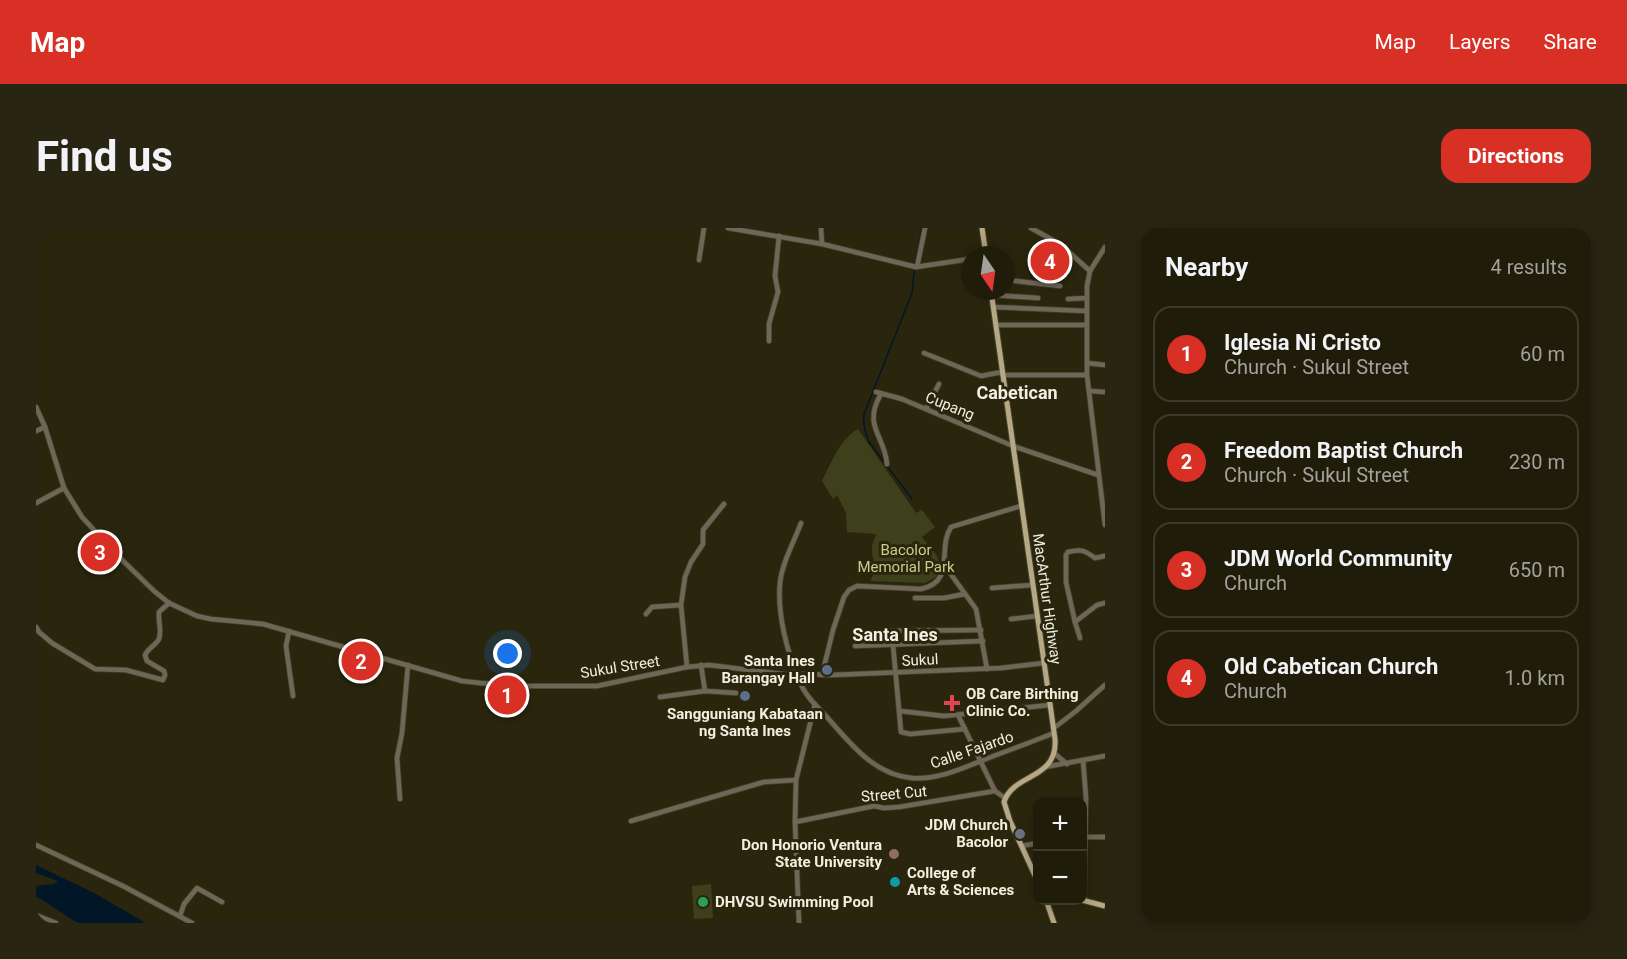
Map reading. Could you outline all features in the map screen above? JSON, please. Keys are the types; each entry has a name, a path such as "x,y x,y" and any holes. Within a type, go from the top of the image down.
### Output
{"main road":[{"path":"982,228 985,246"},
{"name":"MacArthur Highway","path":"992,300 1054,730 1054,753"},
{"path":"1033,872 1006,811 1005,798 1012,789 1045,767 1054,753"},
{"path":"1087,901 1105,906"},
{"path":"1048,905 1054,923"}],"street":[{"path":"699,260 704,228"},
{"path":"728,228 822,244 915,267 961,260"},
{"path":"821,228 822,244"},
{"path":"915,267 924,228"},
{"path":"1031,228 1062,245 1090,271"},
{"path":"769,341 769,324 778,292 775,276 780,236"},
{"path":"1105,248 1090,271 1087,283 1087,375 1105,525"},
{"path":"1015,281 1060,286"},
{"path":"1015,296 1038,298"},
{"path":"1068,299 1087,298"},
{"path":"993,307 1087,311"},
{"path":"996,325 1087,325"},
{"path":"924,353 981,376 1002,374 1087,375"},
{"path":"1088,363 1105,365"},
{"path":"926,409 939,384"},
{"path":"1089,391 1105,392"},
{"name":"Cupang","path":"887,465 873,420 879,393 902,399 1013,446 1098,475"},
{"name":"Sukul Street","path":"36,407 45,427 64,488 74,506 92,529 154,591 184,611 204,618 256,623 289,631 462,681 480,684 555,687 609,684 701,665 726,665 797,675"},
{"path":"36,430 45,427"},
{"path":"36,503 64,488"},
{"path":"687,667 681,605 685,576 703,544 703,530 724,504"},
{"path":"822,675 833,630 844,597 849,590 853,587 864,586 926,588 937,580 945,566 946,536 951,527 1021,506"},
{"name":"Calle Fajardo","path":"801,523 782,571 780,584 784,635 797,675 801,685 815,704 857,750 888,772 910,778 921,778 947,774 980,761 1054,730 1105,685"},
{"path":"1080,638 1066,582 1065,560 1068,552 1078,550 1086,551 1095,558 1105,556"},
{"path":"945,566 976,609 987,669"},
{"path":"992,588 1033,585"},
{"path":"915,598 944,598 965,594"},
{"path":"36,627 52,643 95,669 126,670 160,680 164,678 164,671 147,661 145,654 158,642 159,612 170,603"},
{"path":"1075,622 1097,605 1105,603"},
{"path":"646,614 652,607 681,605"},
{"path":"1011,619 1037,616"},
{"path":"884,631 981,630"},
{"path":"289,631 286,646 293,696"},
{"path":"855,646 983,641"},
{"path":"892,645 900,729 905,734 965,729"},
{"path":"377,672 380,657"},
{"name":"Sukul","path":"797,675 987,669 1044,663"},
{"path":"400,799 397,758 402,733 408,665"},
{"path":"701,665 705,691"},
{"path":"660,697 705,691 736,693"},
{"path":"799,923 795,822 796,780 815,704"},
{"path":"900,711 930,715 958,715 1050,705"},
{"path":"958,715 995,791 1005,798"},
{"path":"1054,753 1067,764"},
{"path":"1045,767 1105,756"},
{"path":"1083,760 1086,797"},
{"path":"631,821 764,782 796,780"},
{"name":"Street Cut","path":"795,822 874,806 899,807 995,791"},
{"path":"1087,837 1105,837"},
{"path":"1021,846 1033,844"},
{"path":"36,845 123,886 192,923"},
{"path":"180,916 184,904 197,888 222,903"},
{"path":"36,915 56,923"}],"green space":[{"name":"Bacolor Memorial Park","path":"858,429 916,513 922,510 935,527 922,537 936,556 939,565 936,577 925,583 870,581 874,573 872,548 876,534 847,532 846,513 837,495 833,499 822,481 841,445"},
{"name":"DHVSU Swimming Pool","path":"711,884 713,918 694,919 692,886"}],"water":[{"path":"36,865 94,893 146,923 79,923 74,921 36,897 36,886 53,884 58,881 36,873"}],"waterway":[{"path":"912,499 869,442 864,414 912,293 922,228"}],"place":[{"name":"Old Cabetican Church","path":"1050,261"},
{"name":"JDM World Community","path":"100,552"},
{"name":"Freedom Baptist Church","path":"361,661"},
{"name":"Santa Ines Barangay Hall","path":"827,670"},
{"name":"Iglesia Ni Cristo","path":"507,695"},
{"name":"Sangguniang Kabataan ng Santa Ines","path":"745,696"},
{"name":"OB Care Birthing Clinic Co.","path":"952,703"},
{"name":"JDM Church Bacolor","path":"1020,834"},
{"name":"Don Honorio Ventura State University","path":"894,854"},
{"name":"College of Arts & Sciences","path":"895,882"},
{"name":"DHVSU Swimming Pool","path":"703,902"}],"district":[{"name":"Cabetican","path":"1017,392"},
{"name":"Santa Ines","path":"895,634"}]}
